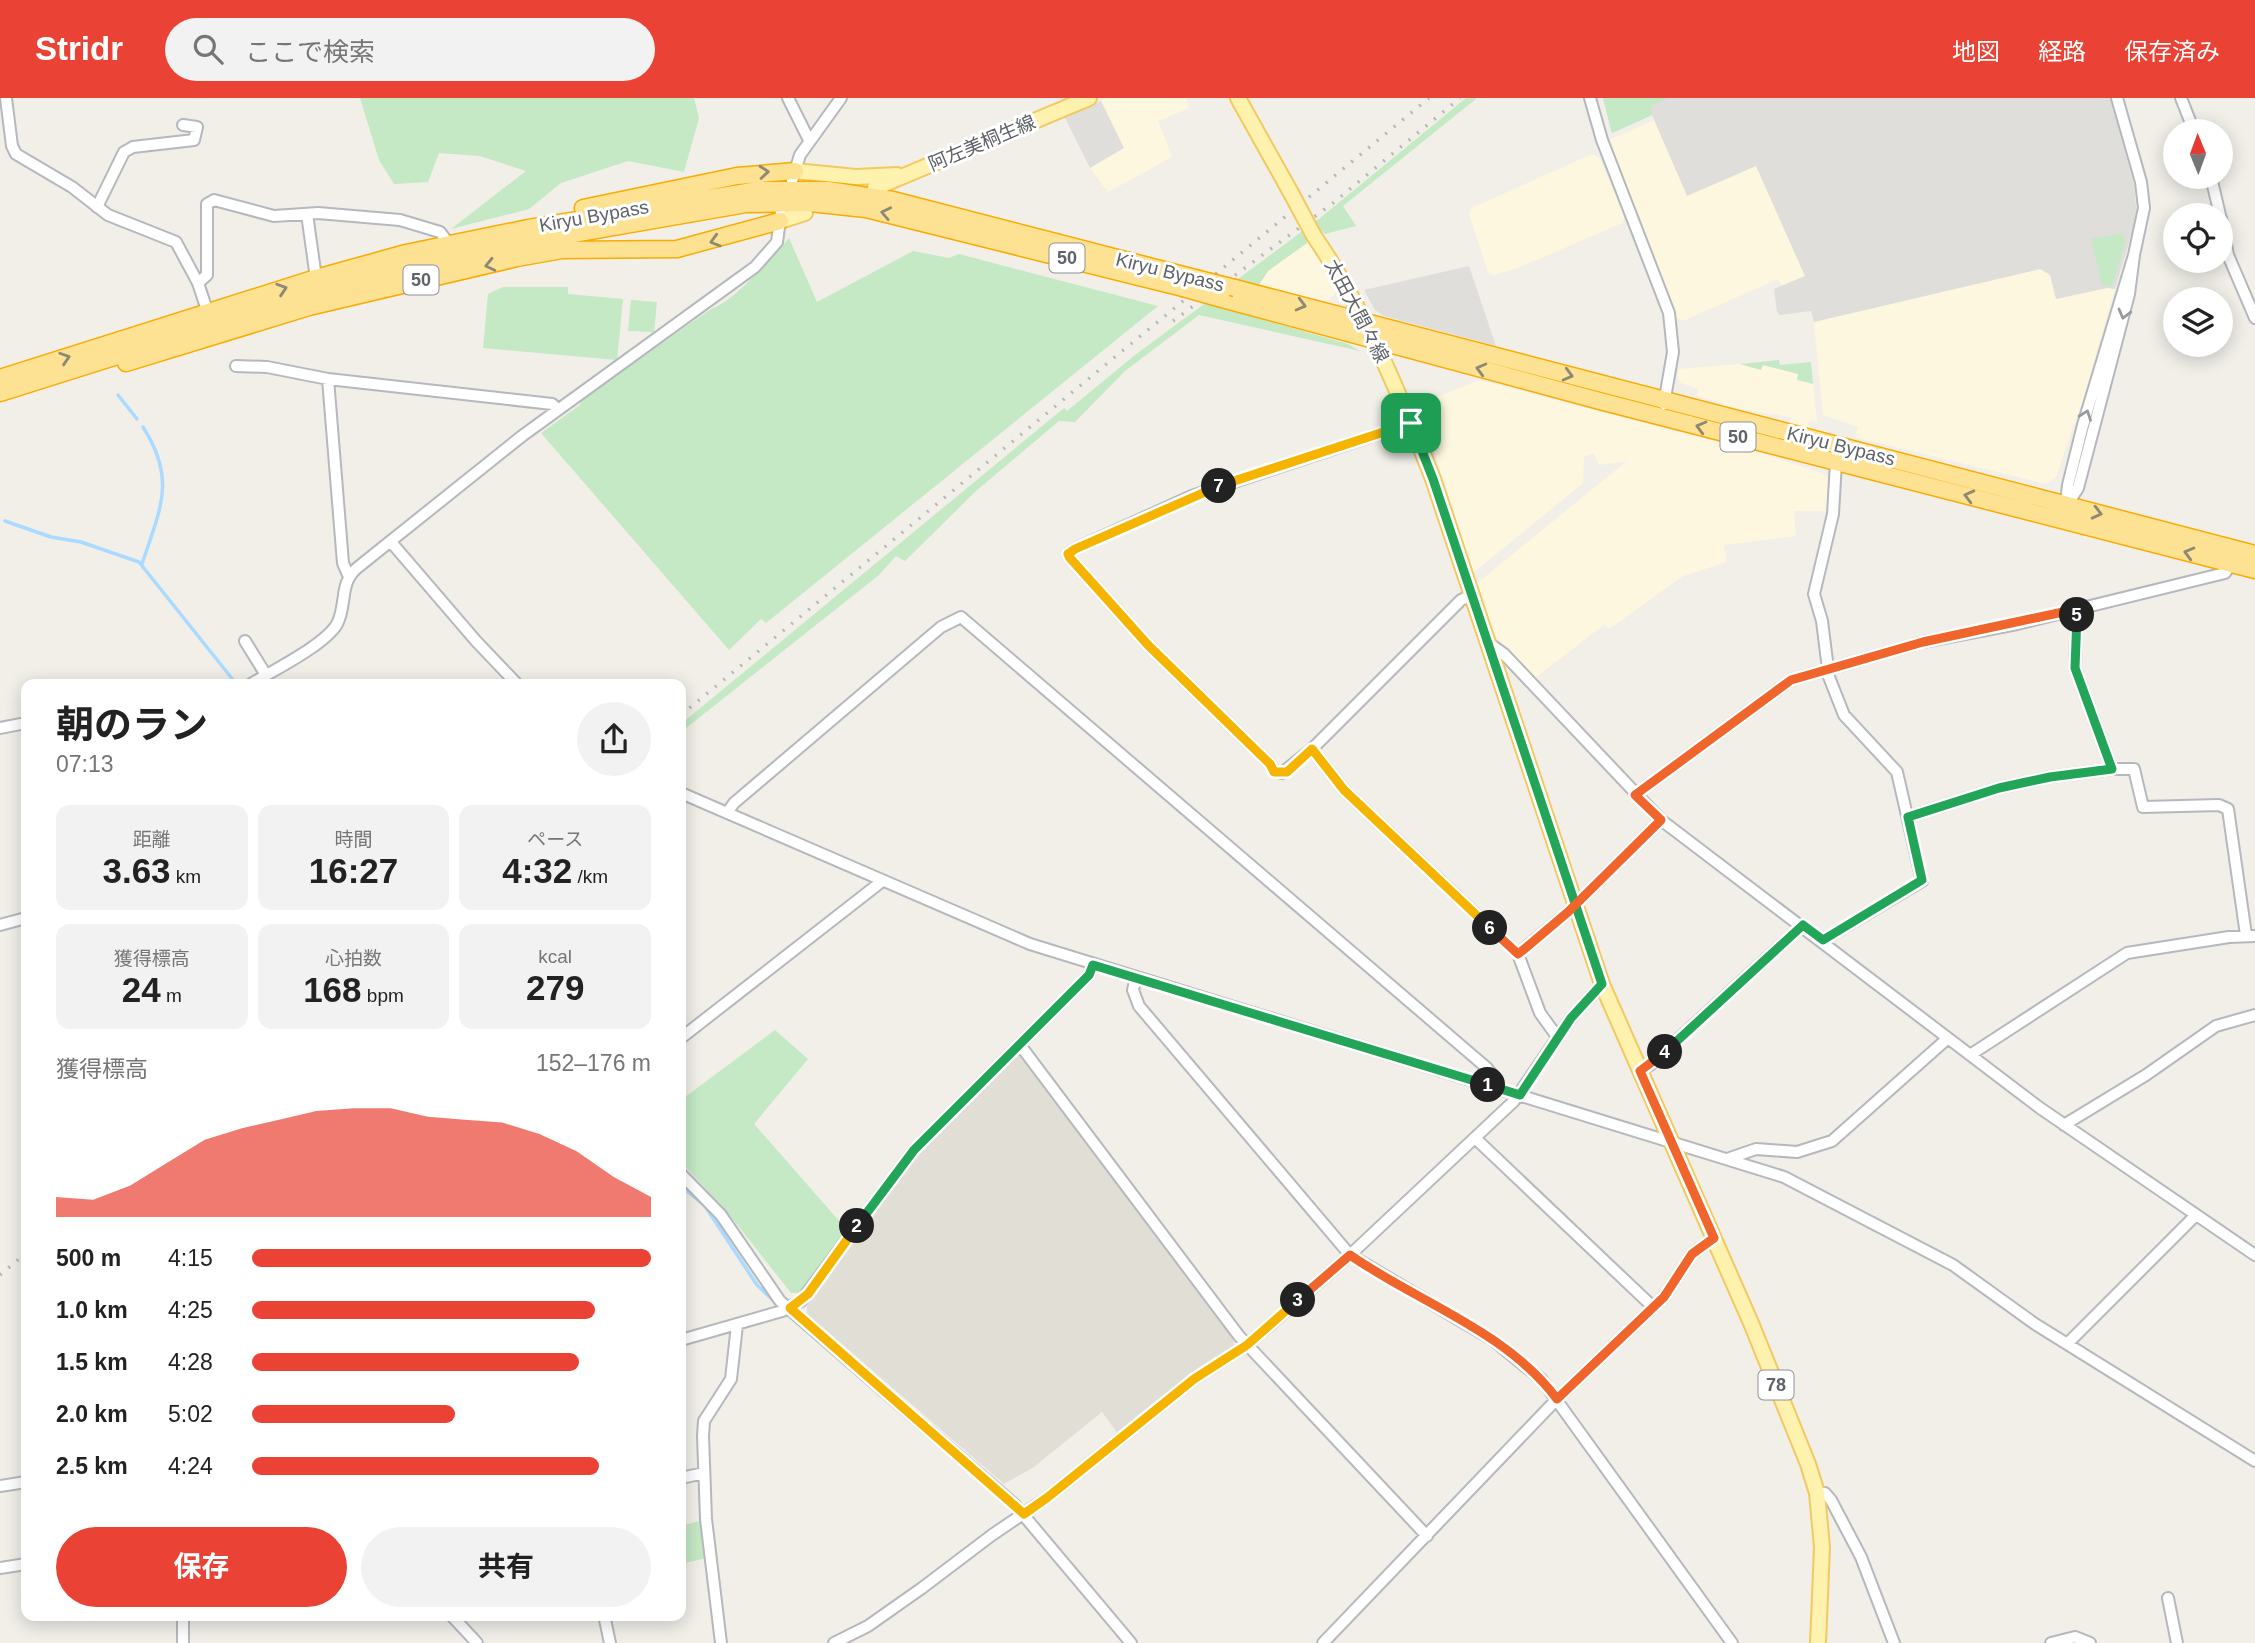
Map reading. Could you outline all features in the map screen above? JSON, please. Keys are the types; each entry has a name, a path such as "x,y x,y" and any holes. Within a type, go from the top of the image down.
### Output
{"highway":[{"path":"483,236 516,224 688,184 756,173 793,176"},
{"name":"Kiryu Bypass","path":"0,378 316,278 483,236 731,192 813,189 855,194 924,208 1229,294 1372,340 1836,462 2255,554"},
{"name":"50","path":"0,393 368,277 451,256 746,204 810,203 866,209 1189,283"},
{"name":"50","path":"67,372 90,371 145,359 309,307 517,258 562,250 677,249 781,217"},
{"name":"Kiryu Bypass","path":"1229,294 1364,322 1665,401 2065,513 2255,570"}],"main road":[{"name":"太田大間々線","path":"1238,98 1314,236 1336,268 1411,423 1602,984 1714,1238 1808,1464 1817,1493 1822,1547 1818,1643"},
{"name":"阿左美桐生線","path":"875,188 1082,99"},
{"path":"793,176 908,174"},
{"path":"781,217 804,213"}],"street":[{"path":"6,98 12,146 16,154 72,187 97,207 176,242 198,283 208,313"},
{"path":"788,98 809,140"},
{"path":"793,176 809,140 841,98"},
{"path":"1590,98 1602,140 1669,313 1673,352 1661,417"},
{"path":"2065,513 2067,485 2134,255 2144,208 2141,182 2118,98"},
{"path":"2181,98 2189,119"},
{"path":"97,207 120,156 133,147 194,140 197,127 183,125"},
{"path":"198,283 208,275 207,208 210,201 274,216 307,214 400,220 440,232 449,244"},
{"path":"307,214 316,278"},
{"path":"349,577 558,409 749,273 773,248 779,237 781,217"},
{"path":"2233,267 2255,318"},
{"path":"236,366 267,367 328,379 552,404 558,409"},
{"path":"262,679 331,632 340,615 349,577 343,563 328,379"},
{"path":"1411,423 1192,496 1068,554 1148,645 1270,764 1274,772 1287,772 1461,600 1470,596"},
{"path":"1823,940 1922,880 1897,772 1844,715 1828,670 1822,621 1814,594 1834,507 1836,462"},
{"path":"391,542 512,679"},
{"path":"1635,795 1786,682 1949,636 2077,609 2225,573 2231,564"},
{"path":"2077,609 2075,668 2112,769"},
{"path":"727,813 734,803 941,626 961,617 1487,1068 1492,1076 1489,1085"},
{"path":"245,640 261,679"},
{"path":"1486,641 1504,654 1661,820 2064,1125 2255,1255"},
{"path":"0,728 21,724"},
{"path":"1312,749 1344,790 1518,954 1540,1013 1558,1038"},
{"path":"1908,817 1999,788 2050,777 2112,769 2134,769 2143,807 2220,806 2228,809 2251,936 2127,953 1970,1055"},
{"path":"686,795 881,882 1030,944 1670,1140 1809,1188 1942,1258 2067,1344 2255,1461"},
{"path":"1518,954 1661,820"},
{"path":"686,1034 881,882"},
{"path":"0,925 21,919"},
{"path":"1640,1071 1660,1056 1803,925"},
{"path":"686,1339 790,1308 808,1294 914,1150 1089,975 1093,965"},
{"path":"1136,977 1133,990 1139,1006 1350,1255 1493,1340 1532,1371 1557,1399 1732,1643"},
{"path":"834,1643 868,1626 1048,1497 1194,1379 1247,1345 1350,1255 1520,1095 1580,1006 1602,984"},
{"path":"2064,1125 2146,1075 2216,1026 2255,1015"},
{"path":"1727,1159 1756,1149 1797,1152 1832,1141 1948,1038"},
{"path":"1020,1045 1247,1345 1427,1536"},
{"path":"1475,1138 1653,1307"},
{"path":"686,1179 721,1215 780,1301 1024,1514 1132,1643"},
{"path":"2067,1344 2195,1216"},
{"path":"1323,1643 1557,1399 1664,1297 1692,1254 1714,1238"},
{"path":"721,1643 704,1473 704,1421 731,1379 737,1325"},
{"path":"686,1477 704,1473"},
{"path":"0,1486 21,1483"},
{"path":"1817,1493 1825,1493 1831,1500 1855,1545 1894,1643"},
{"path":"0,1568 21,1565"},
{"path":"2168,1598 2177,1643"},
{"path":"183,1621 183,1643"},
{"path":"457,1621 477,1643"},
{"path":"605,1621 610,1643"},
{"path":"2051,1643 2080,1637 2090,1643"}],"shaded area":[{"path":"1107,98 1186,98 1189,108 1158,121 1172,157 1108,192 1090,168 1123,147 1101,101"},
{"path":"1603,98 2110,98 2134,185 2137,216 2115,289 2107,288 2056,299 2050,275 2040,269 1814,322 1811,311 1780,315 1777,312 1774,289 1805,276 1756,166 1687,196 1652,115 1612,133"},
{"path":"1101,101 1124,148 1090,168 1065,118"},
{"path":"1654,120 1687,195 1756,166 1805,276 1782,286 1778,279 1683,321 1675,317 1640,217 1607,141"},
{"path":"1592,154 1599,157 1625,217 1622,223 1518,268 1494,275 1488,272 1469,214 1472,208"},
{"path":"1308,239 1337,290 1330,300 1320,301 1259,285 1268,271"},
{"path":"1469,266 1496,346 1384,316 1375,310 1364,290"},
{"path":"2040,269 2050,274 2057,299 2107,288 2115,289 2083,399 2056,477 2046,484 1855,437 1858,427 1823,415 1814,322"},
{"path":"1740,364 1760,370 1762,365 1798,374 1798,380 1813,384 1817,422 1809,421 1808,428 1790,423 1791,417 1723,406 1723,403 1697,396 1698,389 1681,383 1677,378 1679,369"},
{"path":"1479,380 1764,454 1819,472 1831,479 1830,511 1794,511 1796,536 1724,545 1727,562 1683,576 1609,629 1605,624 1536,677 1532,677 1494,634 1476,584 1627,461 1599,465 1594,453 1584,457 1583,483 1473,573 1419,404"},
{"path":"1015,1056 1022,1056 1094,1149 1234,1341 1233,1346 1190,1375 1118,1434 1102,1412 1034,1467 1004,1484 807,1314 807,1304 924,1147"}],"green space":[{"path":"360,98 694,98 699,118 684,172 628,161 561,183 529,209 451,229 526,171 480,156 439,153 428,182 394,184 379,160"},
{"path":"1466,98 1477,98 1343,206 1356,226 1325,234 1321,230 1306,238 1307,243 1268,271 1259,285 1242,280 1212,305 1348,344 1360,351 1199,315 1125,371 1075,422 1059,421 976,491 905,561 896,556 879,575 686,728 686,720 1064,408 1067,411 1135,355 1319,219"},
{"path":"1603,98 1669,98 1650,106 1652,115 1612,133"},
{"path":"2123,233 2125,242 2112,286 2102,285 2091,239"},
{"path":"789,238 817,302 913,251 949,258 959,254 1158,306 766,623 761,619 729,650 541,433 580,405 581,400 730,298"},
{"path":"503,287 568,287 568,294 623,299 617,360 483,348 488,294"},
{"path":"631,300 657,302 654,332 628,331"},
{"path":"1779,360 1780,365 1811,362 1813,384 1797,380 1798,374 1763,365 1761,370 1740,364"},
{"path":"775,1030 808,1059 754,1124 848,1231 801,1293 791,1293 728,1213 686,1167 686,1096"},
{"path":"706,1519 707,1558 686,1563 686,1525"}],"waterway":[{"path":"118,395 137,419"},
{"path":"142,564 155,527 162,495 160,463 143,427"},
{"path":"5,521 51,537 81,542 139,562 232,679"},
{"path":"686,1190 705,1206 757,1285 776,1303"}],"railway":[{"path":"686,711 1429,98"},
{"path":"1173,321 1333,203 1460,98"},
{"path":"0,1275 21,1257"}],"route":[{"path":"1411,423 1192,496 1068,554 1148,645 1270,764 1274,772 1287,772 1312,749 1344,790 1518,954 1568,912 1574,904 1661,820 1635,795 1791,680 1923,642 2077,609 2075,668 2112,769 2050,777 1999,788 1908,817 1922,880 1823,940 1803,925 1646,1069 1640,1071 1714,1238 1692,1254 1664,1297 1557,1399 1521,1360 1493,1340 1350,1255 1247,1345 1194,1379 1024,1514 790,1308 808,1294 914,1150 1089,975 1093,965 1520,1095 1571,1018 1602,984 1589,949 1574,904 1491,657 1433,479 1411,423"}]}
